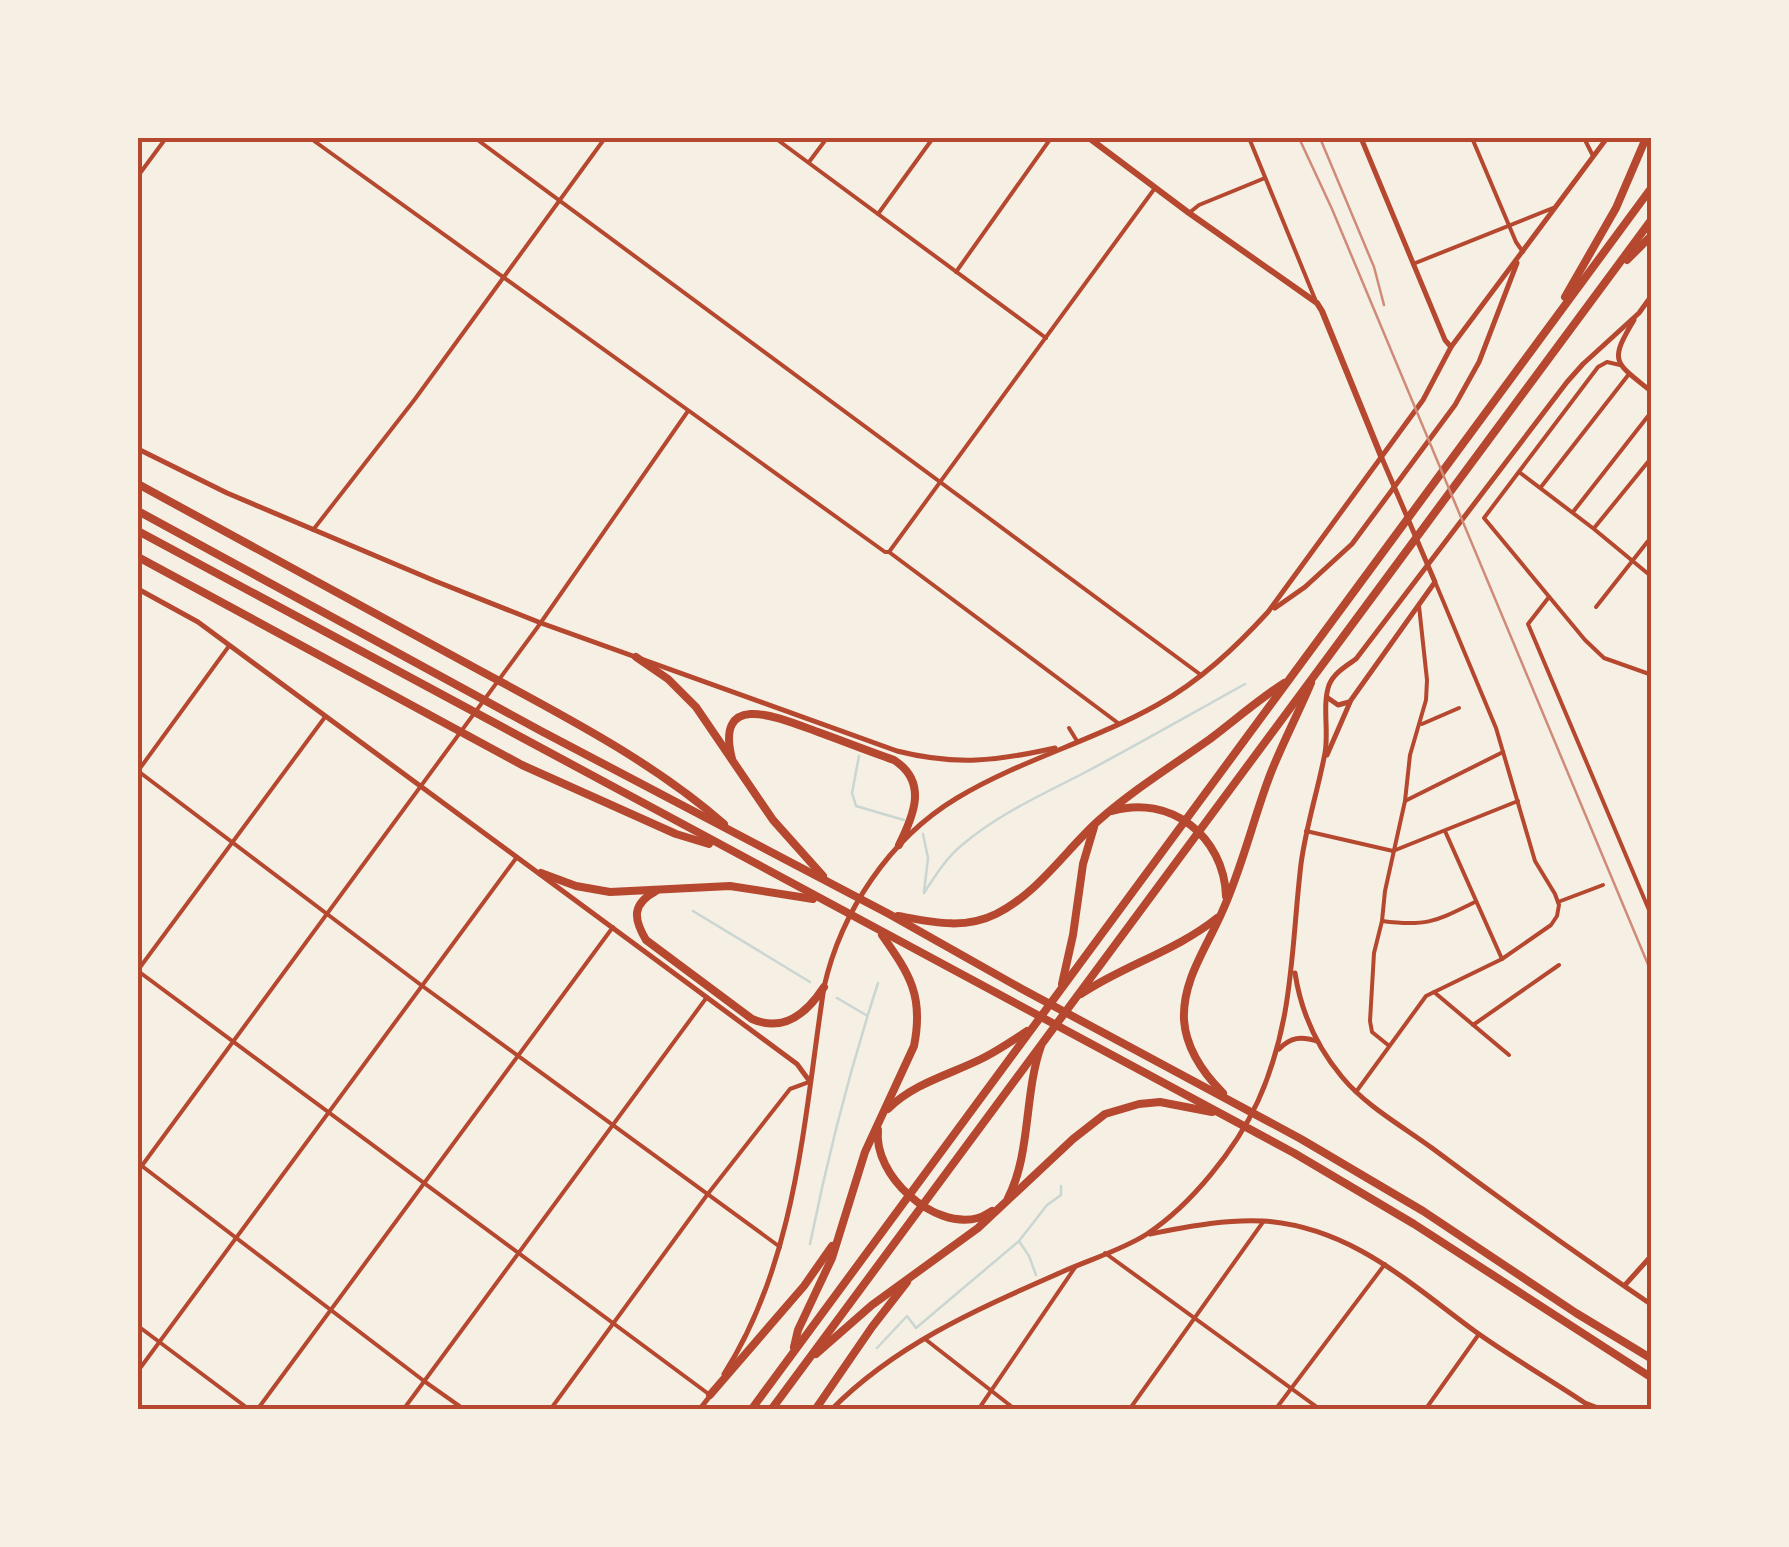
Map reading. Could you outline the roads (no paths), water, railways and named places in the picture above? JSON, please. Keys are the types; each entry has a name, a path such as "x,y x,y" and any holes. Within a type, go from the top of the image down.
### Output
{"highway":[{"path":"1548,327 1616,208 1646,138"},
{"path":"751,1410 1652,187"},
{"path":"771,1410 1652,219"},
{"path":"1606,281 1652,234"},
{"path":"138,484 552,710 704,806 735,833"},
{"path":"138,512 1265,1119 1423,1211 1652,1359"},
{"path":"138,531 1258,1134 1414,1224 1652,1378"},
{"path":"138,558 522,766 676,834 726,850"},
{"path":"636,657 696,707 772,820 829,883"},
{"path":"1230,1100 1205,1075 1194,1052 1184,1023 1185,1000 1191,977 1226,903 1271,773 1318,669"},
{"path":"888,914 950,924 997,914 1028,891 1125,797 1292,678"},
{"path":"732,759 727,742 733,722 748,714 764,714 900,764 913,781 915,801 900,845"},
{"path":"1108,813 1144,806 1168,812 1190,826 1208,843 1223,870 1226,903"},
{"path":"1061,990 1083,864 1096,823"},
{"path":"541,874 599,891 730,886 820,900"},
{"path":"657,890 646,896 637,910 642,943 758,1022 791,1021 813,1004 824,987"},
{"path":"1073,1000 1118,972 1184,940 1222,913"},
{"path":"792,1354 798,1330 842,1229 865,1152 914,1046 918,1010 913,982 880,931"},
{"path":"1034,1026 986,1057 906,1094 880,1119 879,1152 888,1173 913,1198 949,1217 977,1218 1003,1205 1018,1175 1035,1068 1045,1038"},
{"path":"805,1364 872,1304 978,1228 1105,1114 1160,1102 1222,1114"},
{"path":"710,1395 824,1261 842,1229"},
{"path":"815,1410 872,1327 914,1275"}],"main road":[{"path":"1089,138 1316,303 1381,456"}],"street":[{"path":"138,176 166,138"},
{"path":"310,138 887,552 1120,725"},
{"path":"319,144 323,138"},
{"path":"475,138 1201,676"},
{"path":"313,530 605,138"},
{"path":"775,138 1046,338"},
{"path":"809,162 827,138"},
{"path":"878,214 934,138"},
{"path":"956,272 1052,138"},
{"path":"1248,138 1316,303"},
{"path":"1360,138 1451,347"},
{"path":"1268,612 1305,587 1352,544 1456,404 1479,362 1522,253 1472,138"},
{"path":"1584,138 1594,156"},
{"path":"138,448 313,530 541,622 905,754 975,762 1068,745 1120,725 1161,703 1201,676 1268,612 1423,400 1451,347 1607,138"},
{"path":"1189,213 1199,205 1265,178"},
{"path":"887,552 1155,188"},
{"path":"1413,264 1558,206"},
{"path":"1652,296 1620,342 1617,357 1620,365 1652,392"},
{"path":"831,1410 866,1376 923,1338 972,1311 1146,1234 1192,1195 1224,1159 1258,1102 1287,1009 1301,866 1323,764 1327,695 1333,678 1356,660 1574,372 1639,312"},
{"path":"1620,365 1607,362 1598,366 1484,518 1604,658 1652,675"},
{"path":"1541,487 1629,374"},
{"path":"466,1410 139,1167 541,622 688,411"},
{"path":"1573,512 1652,411"},
{"path":"1356,1092 1426,996 1502,959 1552,925 1558,902 1535,861 1504,752 1475,672 1381,456"},
{"path":"1594,528 1652,456"},
{"path":"1518,472 1651,576"},
{"path":"1596,607 1652,536"},
{"path":"1323,764 1352,700 1420,606 1434,579"},
{"path":"138,588 193,618 612,927 642,943 797,1064 809,1082"},
{"path":"1549,597 1528,624 1652,917"},
{"path":"1388,1045 1372,1032 1370,1020 1374,953 1405,801 1410,755 1426,700 1428,680 1420,606"},
{"path":"230,646 138,771 421,985 780,1247"},
{"path":"1327,695 1338,705 1352,700"},
{"path":"1420,724 1459,708"},
{"path":"326,716 138,971 710,1395"},
{"path":"1069,728 1078,742"},
{"path":"699,1410 750,1325 780,1247 794,1183 824,987 835,946 854,908 900,845 954,800 1068,745"},
{"path":"1405,801 1504,752"},
{"path":"900,764 905,754"},
{"path":"1306,831 1393,850 1518,800"},
{"path":"1444,831 1502,959"},
{"path":"138,1371 517,857"},
{"path":"1558,902 1602,885"},
{"path":"1382,922 1421,925 1475,902"},
{"path":"138,1326 253,1410 612,927"},
{"path":"1473,1025 1559,964"},
{"path":"1293,965 1298,992 1316,1041 1356,1092 1652,1304"},
{"path":"1434,992 1508,1055"},
{"path":"403,1410 707,997"},
{"path":"752,1030 758,1022"},
{"path":"1276,1052 1294,1038 1316,1041"},
{"path":"550,1410 707,1194 790,1089 809,1082"},
{"path":"1146,1234 1199,1225 1263,1222 1300,1227 1329,1237 1385,1264 1480,1334 1603,1410"},
{"path":"1128,1410 1263,1222"},
{"path":"1106,1253 1321,1410"},
{"path":"1625,1285 1652,1255"},
{"path":"1275,1410 1385,1264"},
{"path":"978,1410 1076,1266"},
{"path":"1425,1410 1480,1334"},
{"path":"923,1338 1016,1410"},
{"path":"1580,1410 1585,1402"}],"waterway":[{"path":"924,893 951,856 990,824 1245,684"},
{"path":"859,756 852,793 856,806 904,820"},
{"path":"923,834 928,858 924,892"},
{"path":"693,911 810,982"},
{"path":"810,1244 840,1112 878,983"},
{"path":"837,998 866,1015"},
{"path":"877,1348 907,1316 916,1328 1019,1241 1047,1205 1061,1195 1061,1186"},
{"path":"1019,1241 1036,1275"}],"railway":[{"path":"1299,138 1652,974"},
{"path":"1320,138 1374,267 1384,305"}]}
